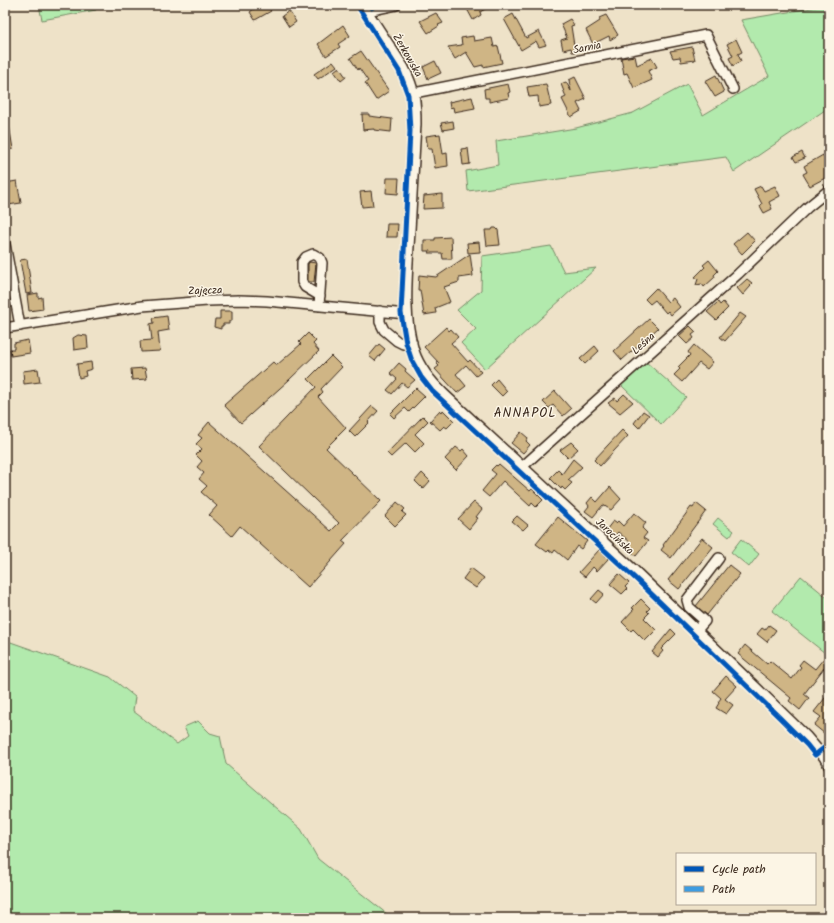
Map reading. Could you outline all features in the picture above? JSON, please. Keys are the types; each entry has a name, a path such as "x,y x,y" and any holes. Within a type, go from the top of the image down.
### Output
{"street":[{"path":"365,8 396,5"},
{"name":"Żerkowska","path":"365,8 409,77 416,100 407,314"},
{"name":"Sarnia","path":"414,93 706,35 734,89"},
{"name":"Leśna","path":"522,467 738,274 808,207 829,190"},
{"path":"5,244 20,326"},
{"path":"319,306 320,296"},
{"name":"Zajęcza","path":"5,328 142,306 239,300 407,314"},
{"path":"380,311 380,322 384,330 403,344 412,342"},
{"name":"Jarocińska","path":"407,314 412,342 426,376 697,630 806,736 829,764"},
{"path":"697,630 705,621 689,607 687,600 720,558"}],"green space":[{"path":"39,5 95,5 96,10 42,20"},
{"path":"829,5 829,116 825,110 734,172 726,157 468,191 466,171 498,165 496,141 576,128 633,113 687,84 703,115 769,76 741,20"},
{"path":"551,246 564,272 596,268 485,369 461,343 476,329 457,310 481,290 482,256"},
{"path":"646,362 686,397 661,424 621,385"},
{"path":"718,518 734,531 729,537 713,524"},
{"path":"741,539 759,554 749,567 731,552"},
{"path":"801,576 829,599 829,648 825,653 772,611"},
{"path":"5,640 110,677 135,697 133,711 177,744 188,736 184,727 198,721 210,733 220,736 226,764 301,829 318,859 392,918 5,918"}],"building":[{"path":"253,5 267,5 271,11 255,20 250,12 255,8"},
{"path":"474,5 492,5 480,12 481,15 473,20 467,9"},
{"path":"289,11 296,22 289,27 282,16"},
{"path":"436,13 443,23 428,33 420,21"},
{"path":"513,14 526,38 539,31 546,45 539,47 536,41 521,50 504,19"},
{"path":"606,15 618,35 610,40 609,36 593,44 586,30 600,21 599,18"},
{"path":"570,19 574,25 571,26 575,52 572,52 571,48 563,50 561,40 567,38 561,24"},
{"path":"343,25 350,36 338,44 340,47 326,56 318,44"},
{"path":"473,36 474,41 492,38 494,47 498,46 502,63 475,67 466,52 455,59 448,47 462,45 461,38"},
{"path":"736,39 742,52 738,54 741,61 733,66 729,58 733,56 727,44"},
{"path":"692,47 695,60 681,62 680,57 673,58 670,51"},
{"path":"361,51 389,91 376,100 365,83 368,81 350,58"},
{"path":"635,56 637,65 652,58 657,67 648,71 652,80 634,88 627,73 624,74 621,58"},
{"path":"333,61 337,66 318,79 314,74"},
{"path":"435,61 441,73 428,79 423,67"},
{"path":"339,67 346,77 341,81 334,71"},
{"path":"716,75 724,92 715,97 705,81"},
{"path":"575,77 586,99 577,103 581,111 571,117 562,99 566,97 561,84 566,82 571,91 569,80"},
{"path":"508,84 510,92 508,93 509,98 489,102 489,98 485,98 484,89"},
{"path":"546,84 551,105 539,107 538,96 529,97 527,87"},
{"path":"472,97 475,108 454,112 453,107 450,108 449,102"},
{"path":"362,114 392,119 391,132 374,129 363,130"},
{"path":"453,121 454,128 443,130 441,123"},
{"path":"5,125 9,125 13,149 5,150"},
{"path":"440,134 443,154 447,153 448,166 435,168 432,149 428,149 426,136"},
{"path":"468,148 470,164 463,165 461,149"},
{"path":"802,152 805,158 796,162 793,157"},
{"path":"823,155 829,167 829,176 810,186 803,174 807,172 804,166"},
{"path":"387,178 399,178 398,194 386,193"},
{"path":"17,181 21,203 8,205 5,183"},
{"path":"761,186 764,191 775,186 780,196 769,202 772,209 764,213 760,206 762,204 754,189"},
{"path":"371,191 373,206 362,207 360,192"},
{"path":"442,194 442,208 423,209 424,196"},
{"path":"387,224 398,224 397,237 386,237"},
{"path":"493,228 498,230 500,245 487,246 485,230 492,230"},
{"path":"747,232 755,241 742,254 733,244"},
{"path":"451,237 452,259 443,259 442,253 429,253 430,251 424,251 424,240 435,240 435,238"},
{"path":"479,242 480,252 468,253 467,243"},
{"path":"470,254 473,276 459,278 459,282 444,287 450,302 435,308 436,313 424,315 420,290 418,290 419,275 436,277"},
{"path":"27,259 32,293 26,294 20,260"},
{"path":"709,260 718,271 714,275 715,277 704,287 702,284 696,285 698,279 695,277 705,267 703,265"},
{"path":"309,262 316,263 314,282 309,282 308,280"},
{"path":"747,279 752,283 743,295 737,288"},
{"path":"656,288 668,302 673,298 680,307 671,315 668,311 666,313 655,300 650,304 645,299"},
{"path":"38,293 38,298 42,297 43,309 29,311 27,295"},
{"path":"718,302 720,305 723,302 728,308 716,320 707,312"},
{"path":"220,311 232,311 232,321 229,321 229,324 223,324 221,329 214,327 215,319 220,319"},
{"path":"740,313 746,317 725,341 720,337"},
{"path":"167,316 169,330 158,332 160,351 141,352 140,341 152,340 150,324 154,323 153,318"},
{"path":"649,319 658,328 622,360 614,351"},
{"path":"690,326 696,332 692,335 694,338 687,344 679,336"},
{"path":"446,327 449,331 451,329 458,337 451,343 468,362 470,360 481,372 476,376 466,365 456,374 466,386 457,393 435,369 439,366 437,364 439,363 424,347"},
{"path":"308,333 316,341 313,344 319,351 241,423 224,405 273,362 277,365 301,344 299,342"},
{"path":"78,335 87,336 88,348 74,350 73,338"},
{"path":"28,340 30,353 11,356 10,349 14,349 14,343"},
{"path":"379,344 385,349 375,361 369,356"},
{"path":"694,345 713,362 707,369 699,363 682,382 674,375 680,369 678,367 690,355 688,352"},
{"path":"595,346 599,351 585,364 580,359"},
{"path":"331,356 342,367 321,389 323,392 318,397 346,428 326,448 381,501 342,541 346,544 308,587 240,526 232,536 209,515 217,506 201,492 207,486 199,479 204,473 197,467 202,461 196,455 202,449 196,444 202,438 198,435 209,422 331,531 339,523 259,446 316,387 308,379"},
{"path":"91,362 92,369 85,371 86,376 79,378 77,364"},
{"path":"399,363 415,380 407,387 402,383 392,394 387,390 397,379 390,373"},
{"path":"145,368 147,379 132,380 131,369"},
{"path":"38,369 40,382 24,384 23,371"},
{"path":"497,379 507,391 502,396 491,385"},
{"path":"416,388 425,396 409,412 405,408 394,418 390,414"},
{"path":"555,391 571,409 563,416 553,405 549,408 543,402"},
{"path":"624,394 633,402 620,413 608,403 615,398 617,401"},
{"path":"372,406 378,411 368,422 369,423 355,437 349,431"},
{"path":"440,410 442,412 443,410 454,421 447,428 444,426 440,430 430,421"},
{"path":"643,411 649,415 639,428 634,423"},
{"path":"423,416 428,421 415,434 424,443 415,452 406,443 391,457 387,453"},
{"path":"622,430 628,436 600,466 594,460"},
{"path":"521,432 528,438 526,441 530,445 523,453 511,443"},
{"path":"571,442 578,449 568,458 560,450"},
{"path":"456,447 461,451 463,449 469,456 456,470 445,459"},
{"path":"573,459 582,467 568,480 572,483 565,490 562,487 561,489 550,478 558,470 562,474"},
{"path":"499,464 530,491 532,489 543,500 536,507 532,503 530,506 503,481 489,497 482,491 496,474 491,470"},
{"path":"422,473 430,481 423,489 415,481"},
{"path":"610,487 621,499 611,510 603,505 593,517 585,511 589,506 587,503 592,497 597,502"},
{"path":"397,502 405,509 402,512 406,515 395,526 385,516"},
{"path":"474,502 482,509 476,517 478,518 469,529 458,519"},
{"path":"696,503 706,511 671,558 661,550 664,546 663,545 691,507 693,508"},
{"path":"634,513 646,523 642,528 647,533 643,538 648,541 636,556 625,547 630,542 618,532 613,537 606,530 613,521 616,523 618,521 623,526"},
{"path":"517,516 528,525 523,530 512,521"},
{"path":"558,517 587,541 581,549 577,546 567,560 555,550 553,553 549,550 547,552 536,544"},
{"path":"702,538 713,547 679,589 668,580"},
{"path":"599,550 608,559 597,571 593,567 585,577 579,572"},
{"path":"729,565 740,574 707,615 696,606"},
{"path":"471,568 484,578 476,588 463,579"},
{"path":"619,574 629,583 625,587 627,589 622,594 610,584"},
{"path":"599,590 604,594 596,603 591,599"},
{"path":"641,599 650,608 647,611 649,613 644,618 656,630 645,641 633,629 631,631 622,622 634,609 632,608"},
{"path":"769,625 776,630 767,642 757,634 762,628 765,630"},
{"path":"671,629 676,634 661,649 663,651 658,657 652,652"},
{"path":"745,645 767,664 770,661 792,679 801,667 799,665 803,660 815,669 829,652 829,672 824,668 804,694 809,698 800,710 789,701 791,698 738,654"},
{"path":"726,676 737,686 725,699 733,705 726,714 716,708 721,698 713,691"},
{"path":"829,693 829,715 825,720 829,723 829,729 825,734 814,725 821,717 814,712"}],"marked path":[{"path":"370,5 373,10"}],"cycle path":[{"path":"357,5 399,71 408,95 410,131 401,313 406,343 412,361 421,377 432,391 638,581 780,718 815,755 824,748 829,754"}],"district":[{"name":"ANNAPOL","path":"525,412"}]}
